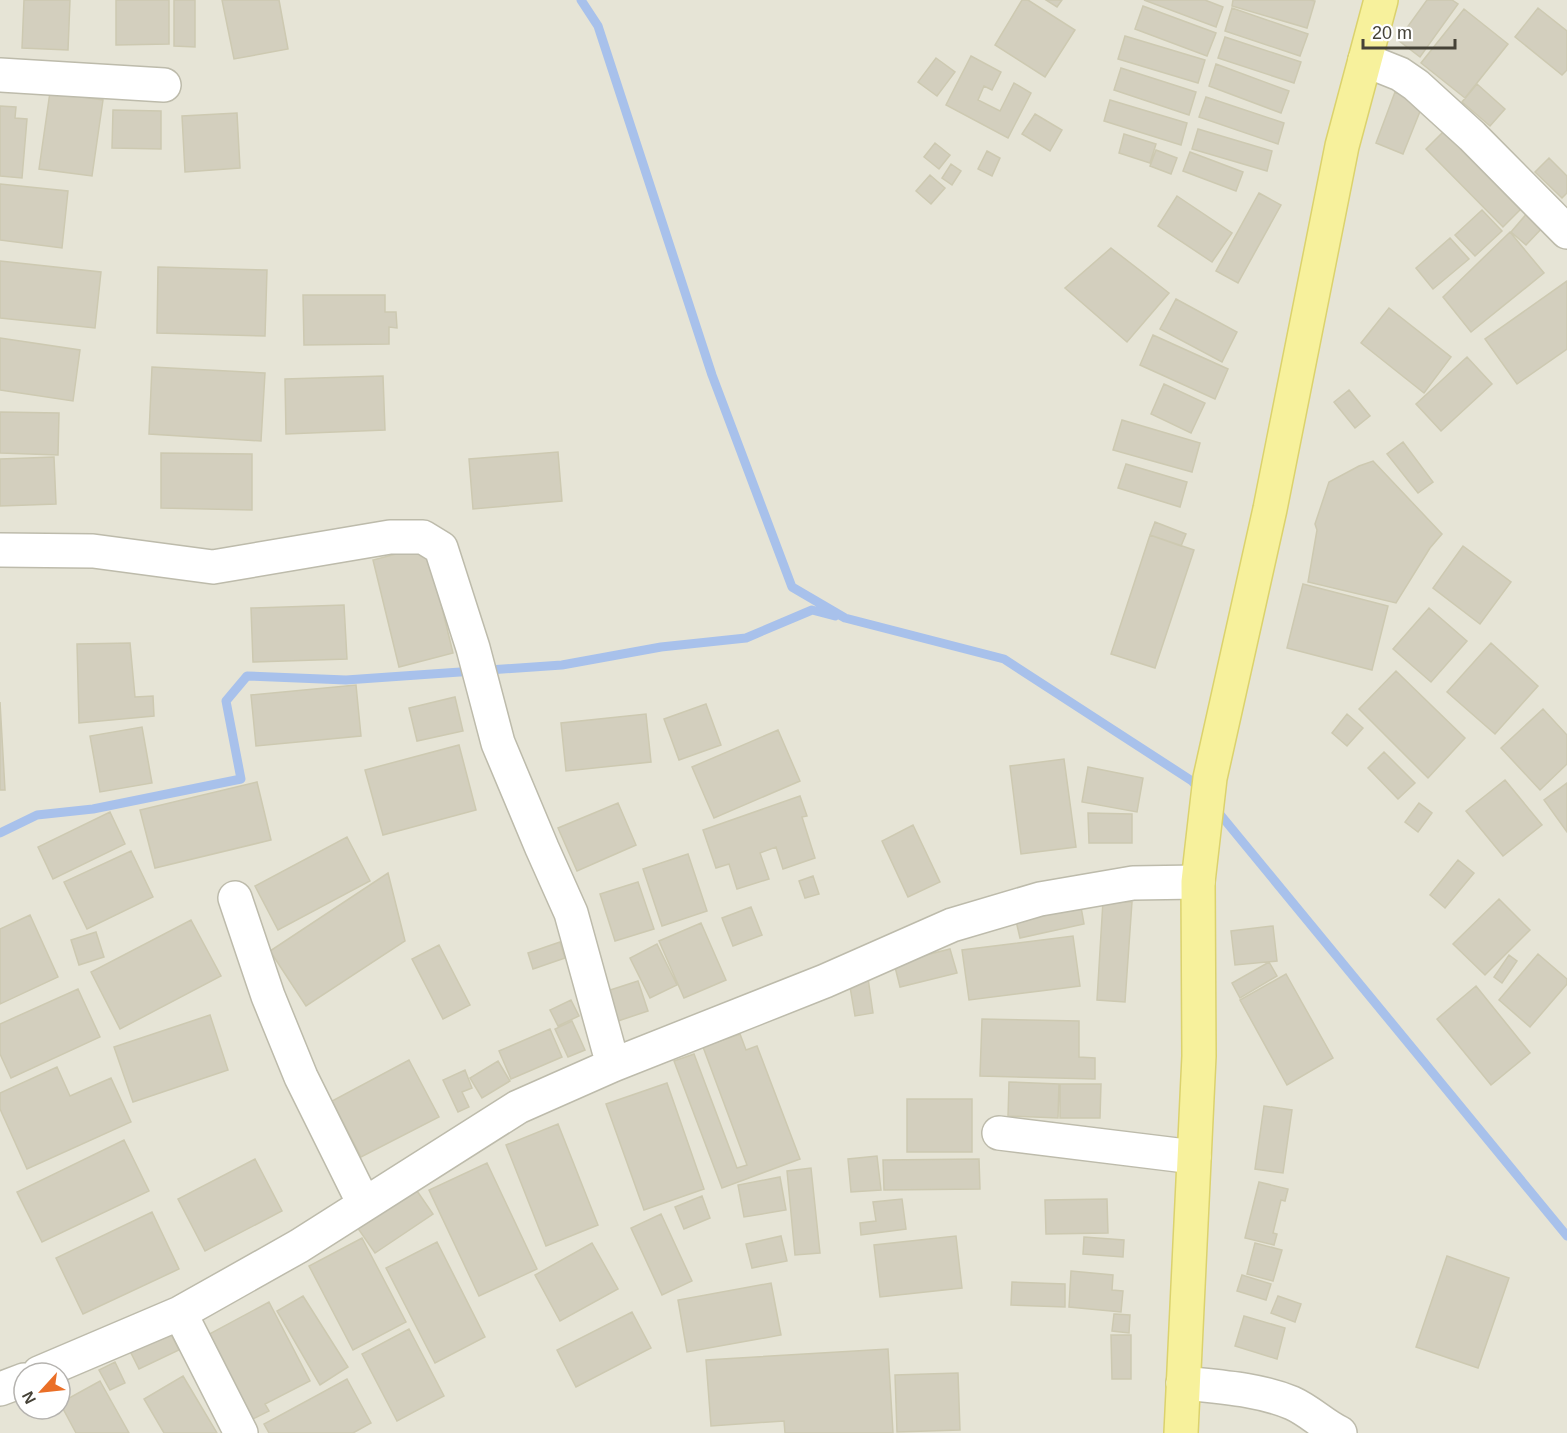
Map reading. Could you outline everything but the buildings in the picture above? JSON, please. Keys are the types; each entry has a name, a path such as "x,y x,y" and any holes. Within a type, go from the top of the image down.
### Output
{"main road":[{"path":"1181,1433 1199,1056 1198,882 1210,778 1270,509 1342,146 1381,0"}],"street":[{"path":"1365,60 1400,74 1416,85 1472,136 1567,232"},
{"path":"0,75 164,85"},
{"path":"0,550 93,551 213,567 390,537 423,537 441,548 473,648 498,743 571,913 613,1065"},
{"path":"67,1361 180,1313 299,1246 518,1107 613,1065 825,981 952,925 1052,897 1133,882 1198,882"},
{"path":"236,898 268,996 301,1077 364,1204"},
{"path":"999,1132 1194,1157"},
{"path":"180,1313 241,1433"},
{"path":"1183,1383 1235,1388 1268,1395 1294,1404 1340,1433"}],"shaded area":[{"path":"0,0 1567,0 1567,1433 0,1433"}],"waterway":[{"path":"581,0 598,26 712,375 792,587 845,618 1004,659 1192,781 1200,790"},
{"path":"0,833 37,815 93,809 241,779 226,701 247,676 346,680 562,665 661,647 746,638 812,610 835,616"},
{"path":"1214,807 1567,1236"}]}
